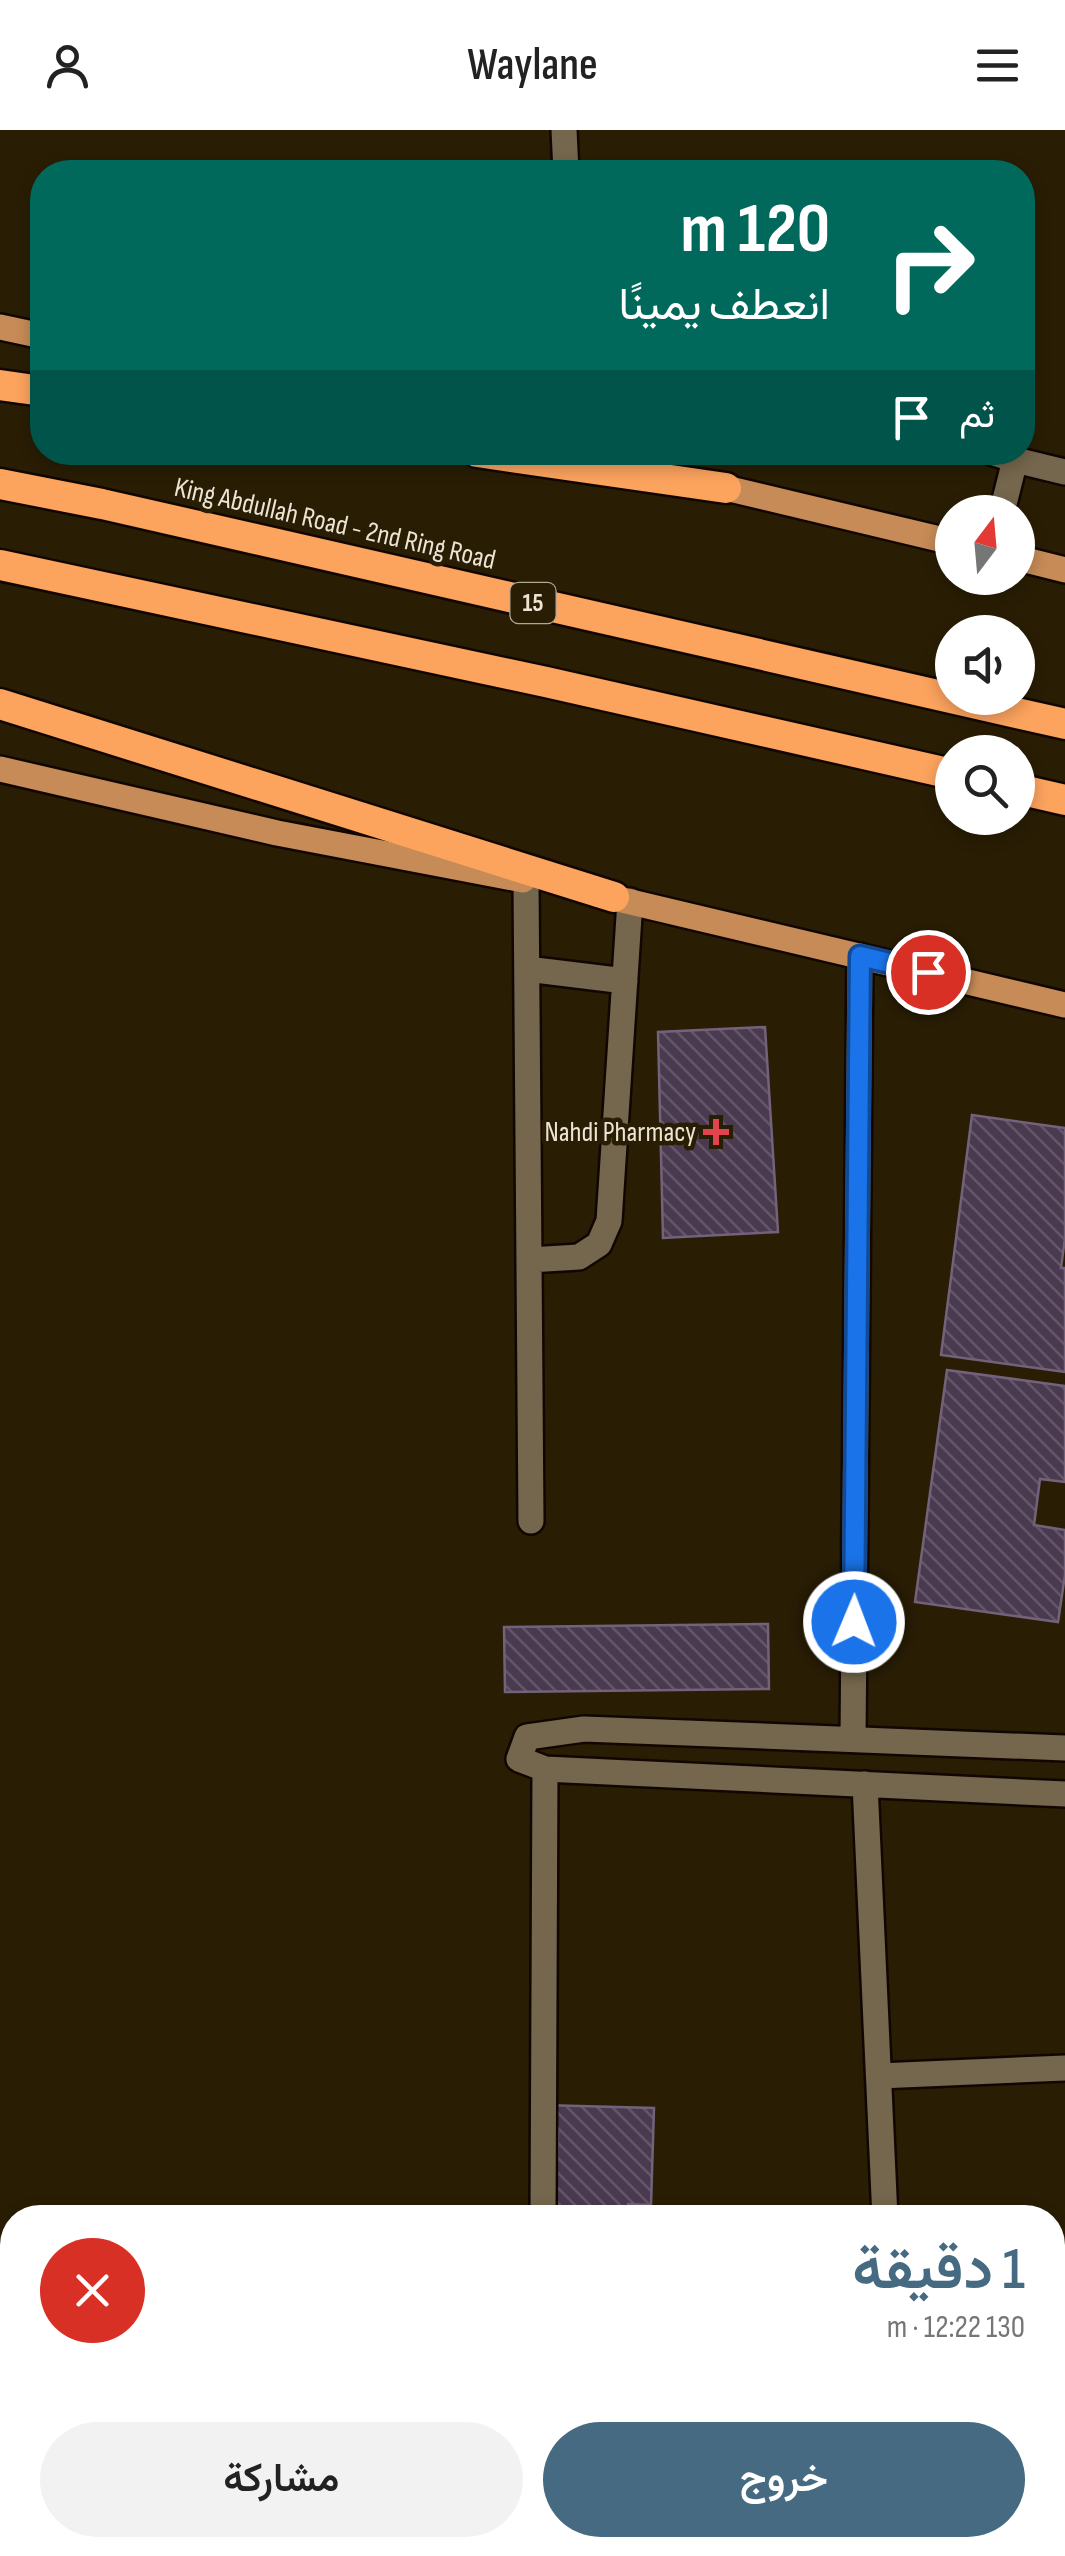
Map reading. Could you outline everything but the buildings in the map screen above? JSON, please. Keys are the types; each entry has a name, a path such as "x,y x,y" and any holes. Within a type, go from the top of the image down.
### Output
{"highway":[{"path":"0,386 30,390"},
{"path":"566,465 726,488"},
{"name":"King Abdullah Road - 2nd Ring Road","path":"0,484 1065,724"},
{"path":"0,564 935,770"},
{"path":"0,704 622,899"},
{"path":"1035,793 1065,800"}],"main road":[{"path":"0,327 30,333"},
{"path":"647,465 935,538"},
{"path":"1035,562 1065,570"},
{"path":"0,769 277,833 622,899 1065,1005"}],"street":[{"path":"564,130 565,160"},
{"path":"1035,464 1065,472"},
{"path":"1002,495 1003,465"},
{"path":"526,881 531,1520"},
{"path":"530,1260 579,1257 598,1244 609,1220 625,981 622,899"},
{"path":"853,1739 860,956"},
{"path":"527,968 625,981"},
{"path":"1065,1748 584,1729 526,1737 519,1759 544,1770 1065,1794"},
{"path":"543,2205 544,1770"},
{"path":"865,1784 885,2205"},
{"path":"880,2076 1065,2068"}],"place":[{"name":"Nahdi Pharmacy","path":"716,1132"}],"route":[{"path":"854,1622 860,956 928,972"}]}
